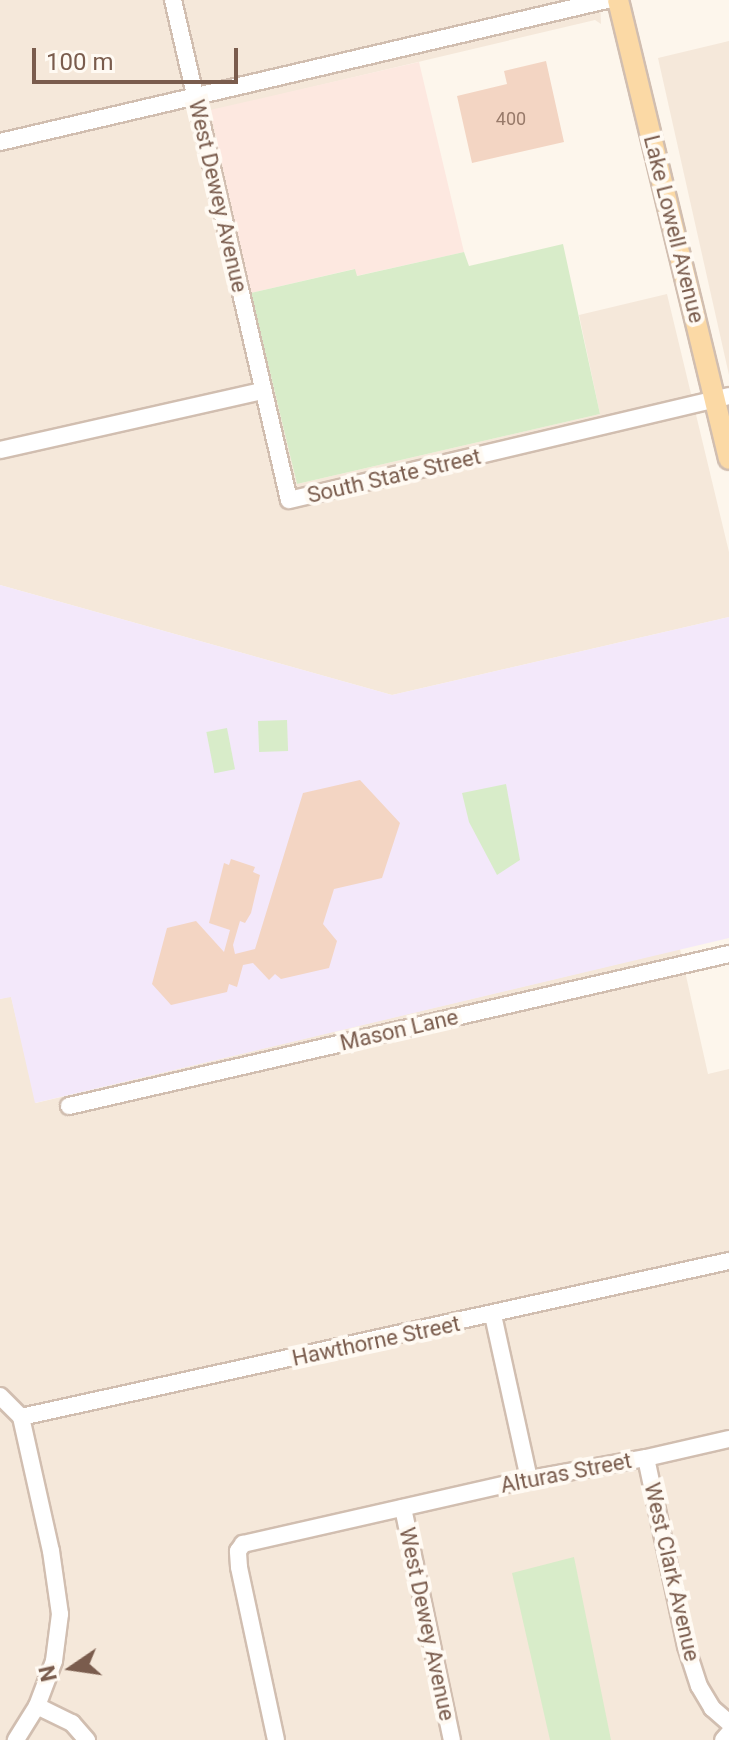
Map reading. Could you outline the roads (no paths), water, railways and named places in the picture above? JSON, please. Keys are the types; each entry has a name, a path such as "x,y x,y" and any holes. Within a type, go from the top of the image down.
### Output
{"main road":[{"name":"Lake Lowell Avenue","path":"618,0 722,397 729,459"}],"street":[{"name":"West Dewey Avenue","path":"173,0 262,391"},
{"path":"0,142 607,0"},
{"path":"0,450 262,391"},
{"name":"South State Street","path":"262,391 289,500 722,397"},
{"name":"Mason Lane","path":"69,1106 729,954"},
{"name":"Hawthorne Street","path":"21,1417 729,1261"},
{"path":"493,1315 529,1479"},
{"path":"0,1396 21,1417 51,1551 60,1614 54,1661 37,1706 16,1740"},
{"name":"Alturas Street","path":"276,1740 238,1551 243,1544 529,1479 729,1439"},
{"name":"West Clark Avenue","path":"646,1458 686,1646 699,1686 712,1708 729,1723"},
{"name":"West Dewey Avenue","path":"403,1508 452,1740"},
{"path":"37,1706 72,1723 87,1740"},
{"path":"723,1740 729,1733"}]}
